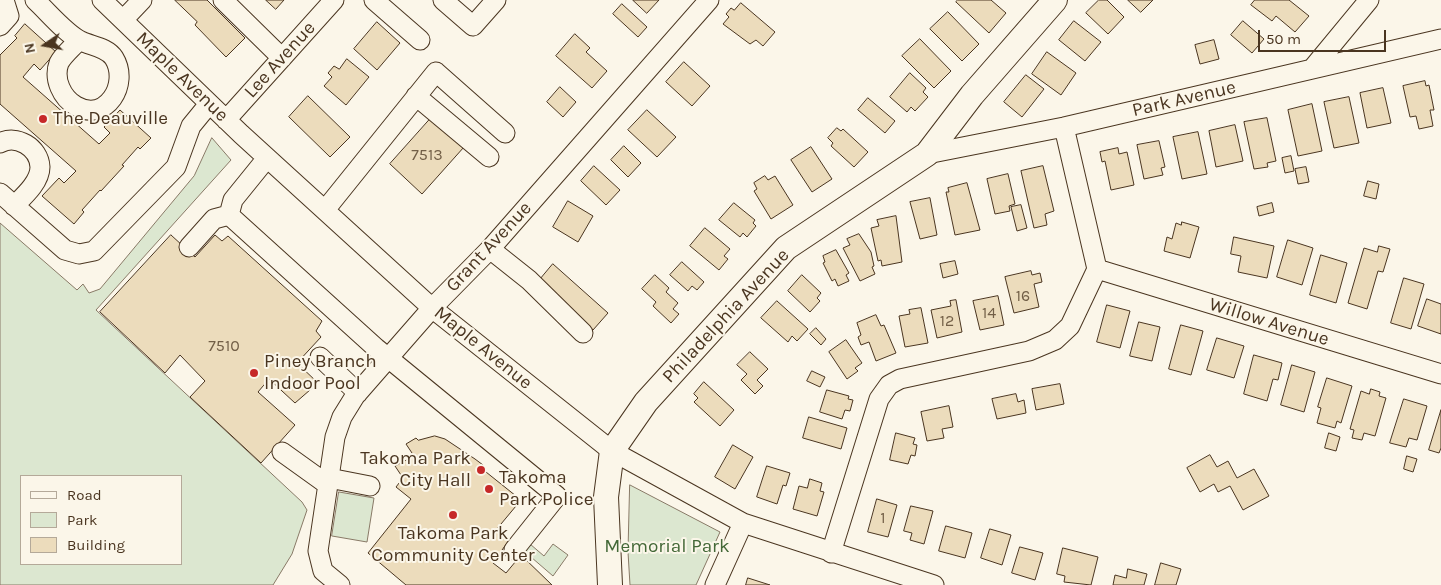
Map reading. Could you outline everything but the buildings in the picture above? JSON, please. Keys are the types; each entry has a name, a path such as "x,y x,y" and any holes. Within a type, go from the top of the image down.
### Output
{"main road":[{"name":"Philadelphia Avenue","path":"610,585 606,497 612,451 646,402 786,248 927,154 972,95 1056,0"}],"street":[{"path":"0,26 9,16 4,0"},
{"path":"36,0 79,40"},
{"name":"Maple Avenue","path":"102,0 226,120 432,308 612,451 743,524 934,585"},
{"path":"122,20 142,0"},
{"path":"223,0 282,58"},
{"name":"Lee Avenue","path":"226,120 334,0"},
{"path":"374,0 420,40"},
{"path":"443,0 473,26 496,0"},
{"name":"Grant Avenue","path":"340,585 323,571 318,550 335,437 342,417 358,393 432,308 490,249 709,0"},
{"path":"1312,69 1369,0"},
{"name":"Park Avenue","path":"927,154 1064,127 1441,39"},
{"path":"325,210 436,72 505,133"},
{"path":"416,96 489,157"},
{"path":"0,193 65,250 80,254 94,251 176,167 191,126 209,104"},
{"path":"831,553 879,399 889,385 900,380 1029,351 1055,340 1070,326 1097,268 1064,127"},
{"path":"0,143 8,139 18,139 32,150 40,166 29,190 14,206"},
{"path":"229,215 232,200 267,158"},
{"path":"189,247 214,219 229,215"},
{"path":"229,215 376,348 557,496 514,550"},
{"path":"490,249 529,280 583,333"},
{"name":"Willow Avenue","path":"1097,268 1441,374"},
{"path":"320,357 358,393"},
{"path":"282,452 329,481 370,486"},
{"path":"715,585 743,524"}],"green space":[{"path":"212,138 231,160 96,310 302,502 307,510 292,554 273,585 0,585 0,223 77,290 83,284 89,293 100,289 194,176"},
{"name":"Memorial Park","path":"630,485 720,532 696,585 630,585 628,552"},
{"path":"339,492 374,498 367,542 332,536"},
{"path":"530,544 544,556 553,544 568,555 553,576 524,551"}],"place":[{"name":"The Deauville","path":"43,119"},
{"name":"Piney Branch Indoor Pool","path":"254,373"},
{"name":"Takoma Park City Hall","path":"481,470"},
{"name":"Takoma Park Police","path":"489,489"},
{"name":"Takoma Park Community Center","path":"453,515"}]}
